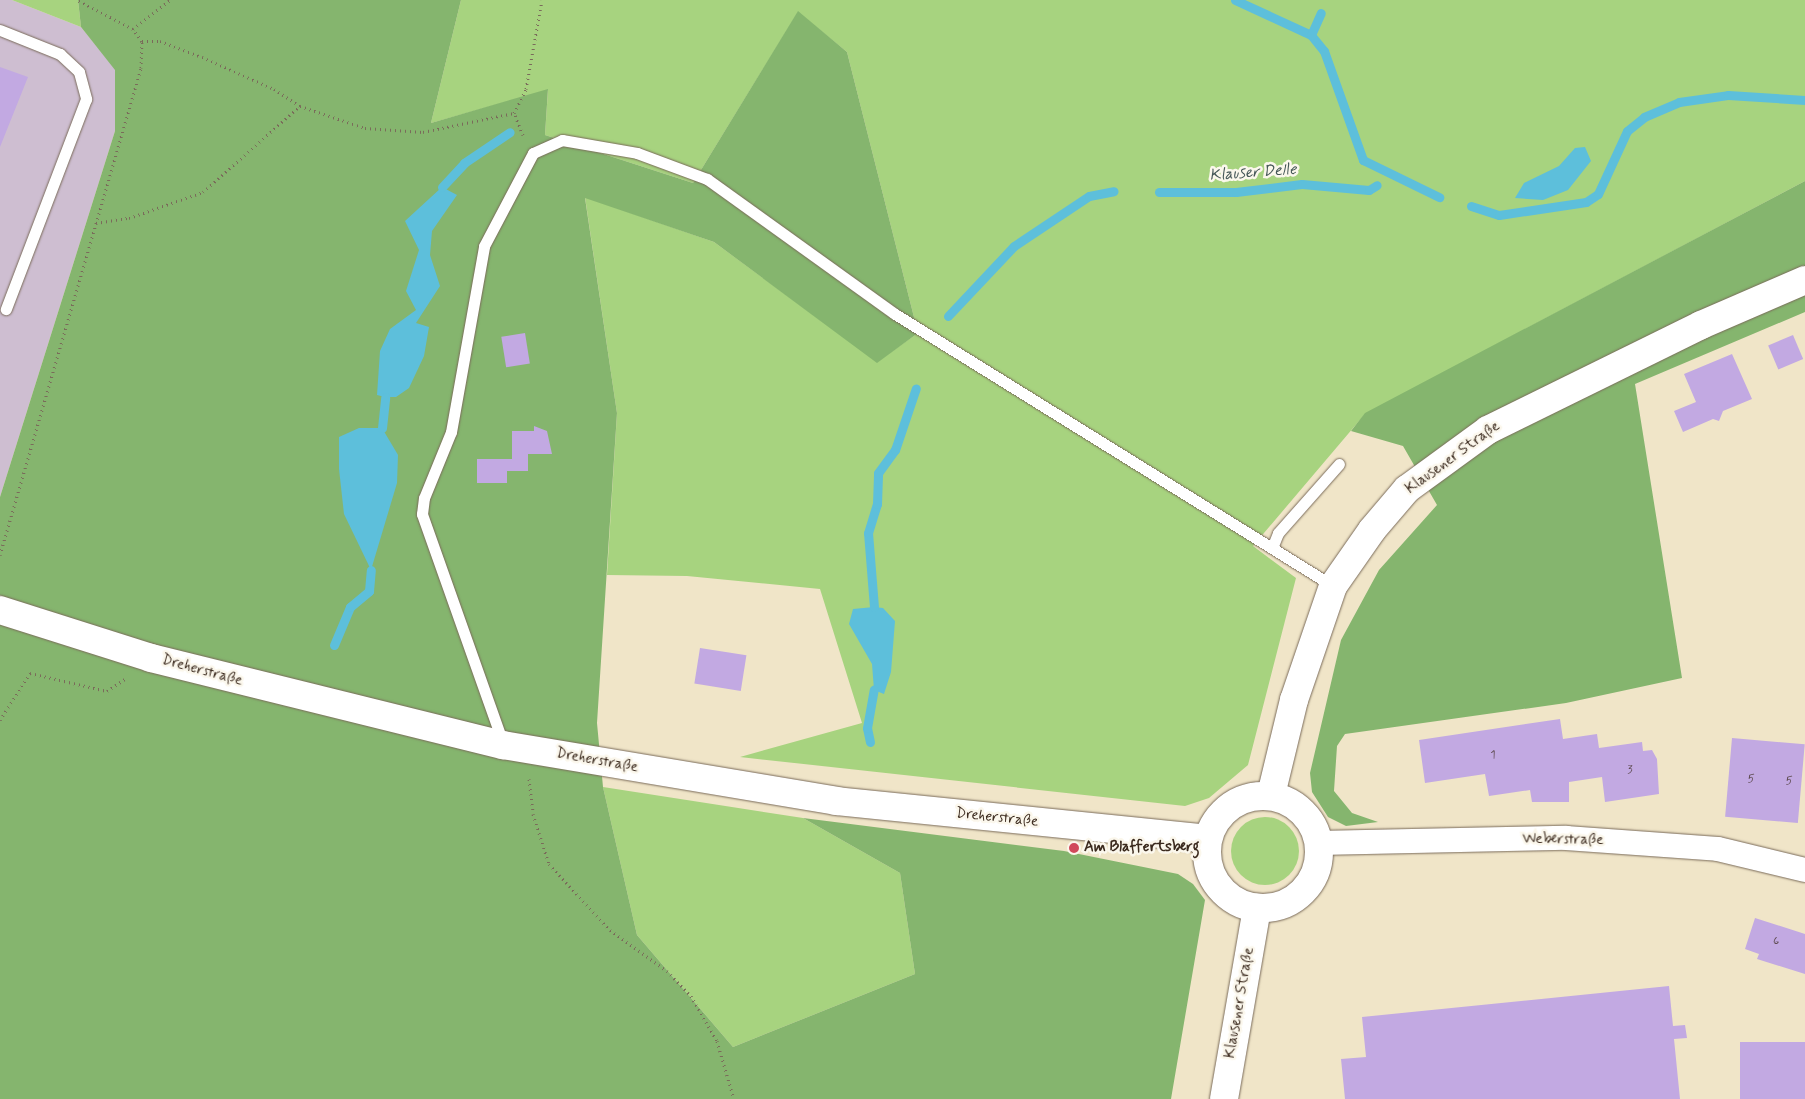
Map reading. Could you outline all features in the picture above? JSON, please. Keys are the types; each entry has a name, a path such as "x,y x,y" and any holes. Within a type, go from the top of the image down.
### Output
{"main road":[{"name":"Klausener Straße","path":"1271,795 1294,700 1333,586 1372,530 1407,489 1488,430 1701,325 1805,280"},
{"name":"Dreherstraße","path":"0,610 130,652 326,704 515,747 836,801 1207,839"},
{"path":"1271,795 1302,812 1318,843 1315,872 1303,890 1286,904 1257,908 1223,892 1206,858 1207,839 1224,810 1246,798 1271,795"},
{"name":"Klausener Straße","path":"1224,1099 1257,908"}],"street":[{"name":"Weberstraße","path":"1318,843 1566,838 1718,849 1805,870"}],"lane":[{"path":"0,30 60,54 80,72 86,99 6,309"},
{"path":"515,747 422,514 424,498 452,432 484,246 533,153 549,143 576,140 636,153 707,179 895,314 1333,586"},
{"path":"1272,548 1278,533 1339,464"}],"path":[{"path":"0,555 141,68 142,41 133,29 77,0"},
{"path":"133,29 170,0"},
{"path":"514,113 526,89 542,0"},
{"path":"142,41 160,41 202,57 274,89 300,106 365,128 423,132 514,113"},
{"path":"96,223 129,218 203,192 300,106"},
{"path":"514,113 533,153"},
{"path":"0,720 30,673 107,691 124,681 130,652"},
{"path":"515,747 549,864 610,930 667,971 691,996 716,1041 734,1099"}],"shaded area":[{"path":"0,0 12,0 81,27 115,69 115,131 0,497"}],"green space":[{"path":"12,0 78,0 81,27"},
{"path":"78,0 461,0 431,123 548,89 545,135 693,183 798,11 847,52 918,333 877,363 714,242 585,198 617,413 597,723 603,787 637,935 733,1047 915,974 900,873 803,818 1064,851 1178,874 1193,884 1205,900 1171,1099 0,1099 0,497 115,131 115,70 81,27"},
{"path":"461,0 1805,0 1805,181 1365,414 1253,546 1296,578 1248,765 1209,798 1185,806 740,757 862,723 820,589 687,576 607,575 617,413 585,197 714,242 877,362 918,333 847,52 798,12 693,183 545,135 548,90 431,123"},
{"path":"1805,181 1805,312 1635,384 1682,678 1566,703 1345,734 1337,746 1334,791 1352,813 1378,822 1346,826 1328,817 1312,792 1310,773 1341,640 1379,570 1437,505 1403,446 1351,431 1365,413"},
{"path":"603,787 803,818 900,873 915,974 733,1047 637,935"},
{"path":"1265,817 1278,820 1289,827 1296,838 1299,851 1296,864 1289,875 1278,882 1265,885 1252,882 1241,875 1234,864 1231,851 1234,838 1241,827 1252,820"}],"water":[{"path":"1585,147 1591,161 1568,190 1543,200 1515,198 1524,183 1559,166 1575,148"},
{"path":"442,187 457,195 432,231 430,255 440,286 416,323 429,327 424,356 409,388 396,397 377,395 380,351 390,329 416,310 406,291 419,250 405,221"},
{"path":"359,428 382,428 398,455 397,483 371,570 344,514 339,469 339,437"},
{"path":"883,608 895,621 891,672 884,694 874,690 872,664 849,624 853,609"}],"building":[{"path":"0,67 28,77 0,147"},
{"path":"525,333 530,364 506,367 501,337"},
{"path":"1793,335 1803,359 1778,369 1768,346"},
{"path":"1732,354 1752,399 1723,411 1719,421 1713,419 1683,432 1674,411 1696,402 1684,374"},
{"path":"534,426 547,431 552,454 528,454 528,471 507,471 507,483 477,483 477,459 512,459 512,431 534,431"},
{"path":"700,648 746,655 741,691 694,684"},
{"path":"1560,719 1563,739 1597,734 1599,748 1642,742 1643,751 1652,750 1657,759 1659,794 1605,802 1602,777 1569,782 1569,802 1532,802 1530,790 1489,796 1485,774 1425,783 1419,740"},
{"path":"1732,738 1805,744 1798,823 1725,817"},
{"path":"1755,918 1805,934 1805,974 1757,959 1759,954 1745,949"},
{"path":"1669,986 1673,1026 1685,1025 1687,1038 1674,1039 1680,1099 1345,1099 1341,1059 1366,1057 1362,1017"},
{"path":"1740,1042 1805,1042 1805,1099 1740,1099"}],"waterway":[{"path":"1235,0 1311,35 1324,51 1363,160 1439,197"},
{"path":"1311,35 1321,13"},
{"path":"1471,206 1499,215 1586,202 1598,194 1627,131 1644,117 1679,102 1728,95 1805,100"},
{"path":"442,187 464,163 510,132"},
{"name":"Klauser Delle","path":"1159,192 1236,192 1302,184 1369,190 1377,185"},
{"name":"Klauser Delle","path":"948,316 1014,246 1089,196 1114,191"},
{"name":"Klauser Delle","path":"874,607 868,533 877,504 878,473 895,450 916,388"},
{"path":"382,428 385,397"},
{"path":"334,645 350,607 369,591 371,570"},
{"name":"Klauser Delle","path":"870,742 867,728 874,690"}],"place":[{"name":"Am Blaffertsberg","path":"1074,848"}]}
